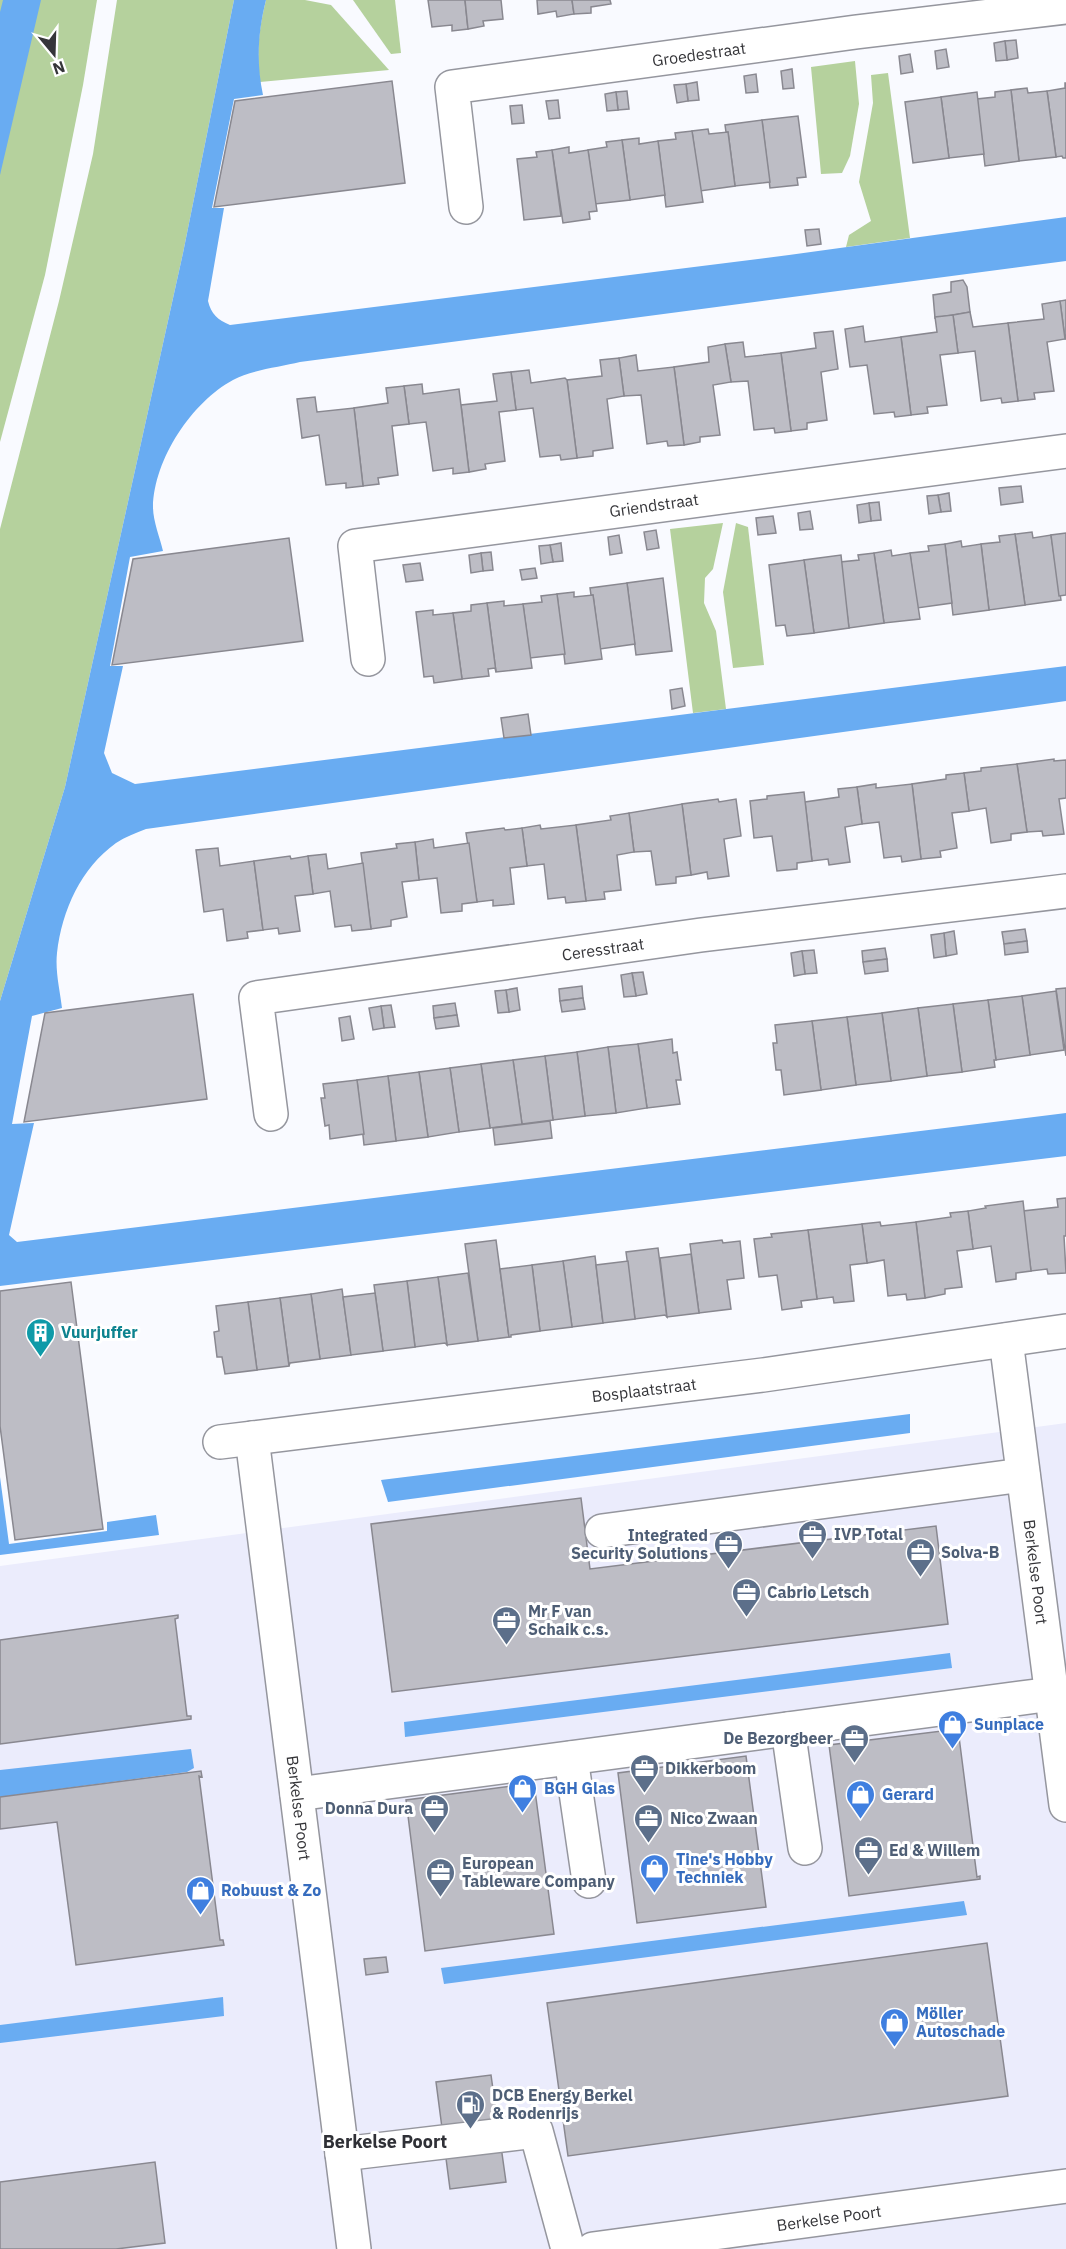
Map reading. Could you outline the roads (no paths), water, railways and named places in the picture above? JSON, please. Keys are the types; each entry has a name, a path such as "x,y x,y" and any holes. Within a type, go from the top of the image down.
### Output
{"street":[{"name":"Groedestraat","path":"466,207 452,87 856,32 1066,7"},
{"name":"Griendstraat","path":"368,659 355,546 1066,451"},
{"name":"Ceresstraat","path":"271,1114 256,998 701,935 1066,891"},
{"name":"Bosplaatstraat","path":"220,1442 763,1375 1066,1331"},
{"name":"Berkelse Poort","path":"1006,1340 1066,1805"},
{"name":"Berkelse Poort","path":"252,1438 354,2249"},
{"path":"602,1531 1023,1475"},
{"path":"297,1794 1052,1694"},
{"path":"788,1729 804,1848"},
{"path":"571,1758 589,1881"},
{"path":"342,2154 536,2131 568,2249"},
{"name":"Berkelse Poort","path":"593,2249 1066,2186"}],"water":[{"path":"3,0 41,0 0,175 0,12"},
{"path":"234,0 266,0 259,47 259,71 263,95 234,99 212,208 224,208 208,301 216,316 230,325 789,255 1066,217 1066,261 300,362 257,371 233,380 203,402 190,417 178,434 160,470 155,489 153,512 163,551 130,557 110,666 123,666 104,753 112,773 135,784 1066,666 1066,701 146,829 123,839 104,853 83,877 63,921 57,953 57,974 62,1008 32,1016 12,1124 34,1123 9,1235 17,1242 1066,1113 1066,1156 0,1286 0,1001 65,787 183,253"},
{"path":"910,1414 910,1433 388,1502 381,1480"},
{"path":"0,1477 9,1544 107,1531 107,1522 156,1515 159,1535 0,1555"},
{"path":"950,1653 952,1668 405,1737 404,1722"},
{"path":"191,1749 194,1768 187,1772 0,1797 0,1770"},
{"path":"964,1901 967,1915 444,1984 441,1968"},
{"path":"223,1997 224,2016 0,2043 0,2025"}],"place":[{"name":"Vuurjuffer","path":"40,1358"},
{"name":"IVP Total","path":"813,1560"},
{"name":"Integrated Security Solutions","path":"729,1570"},
{"name":"Solva-B","path":"920,1578"},
{"name":"Cabrio Letsch","path":"746,1618"},
{"name":"Mr F van Schaik c.s.","path":"507,1646"},
{"name":"Sunplace","path":"953,1750"},
{"name":"De Bezorgbeer","path":"854,1764"},
{"name":"Dikkerboom","path":"644,1794"},
{"name":"BGH Glas","path":"523,1814"},
{"name":"Gerard","path":"861,1820"},
{"name":"Donna Dura","path":"434,1834"},
{"name":"Nico Zwaan","path":"649,1844"},
{"name":"Ed & Willem","path":"868,1876"},
{"name":"Tine's Hobby Techniek","path":"655,1894"},
{"name":"European Tableware Company","path":"441,1898"},
{"name":"Robuust & Zo","path":"200,1916"},
{"name":"Möller Autoschade","path":"895,2048"},
{"name":"DCB Energy Berkel & Rodenrijs","path":"471,2130"}],"district":[{"name":"Berkelse Poort","path":"385,2141"}]}
